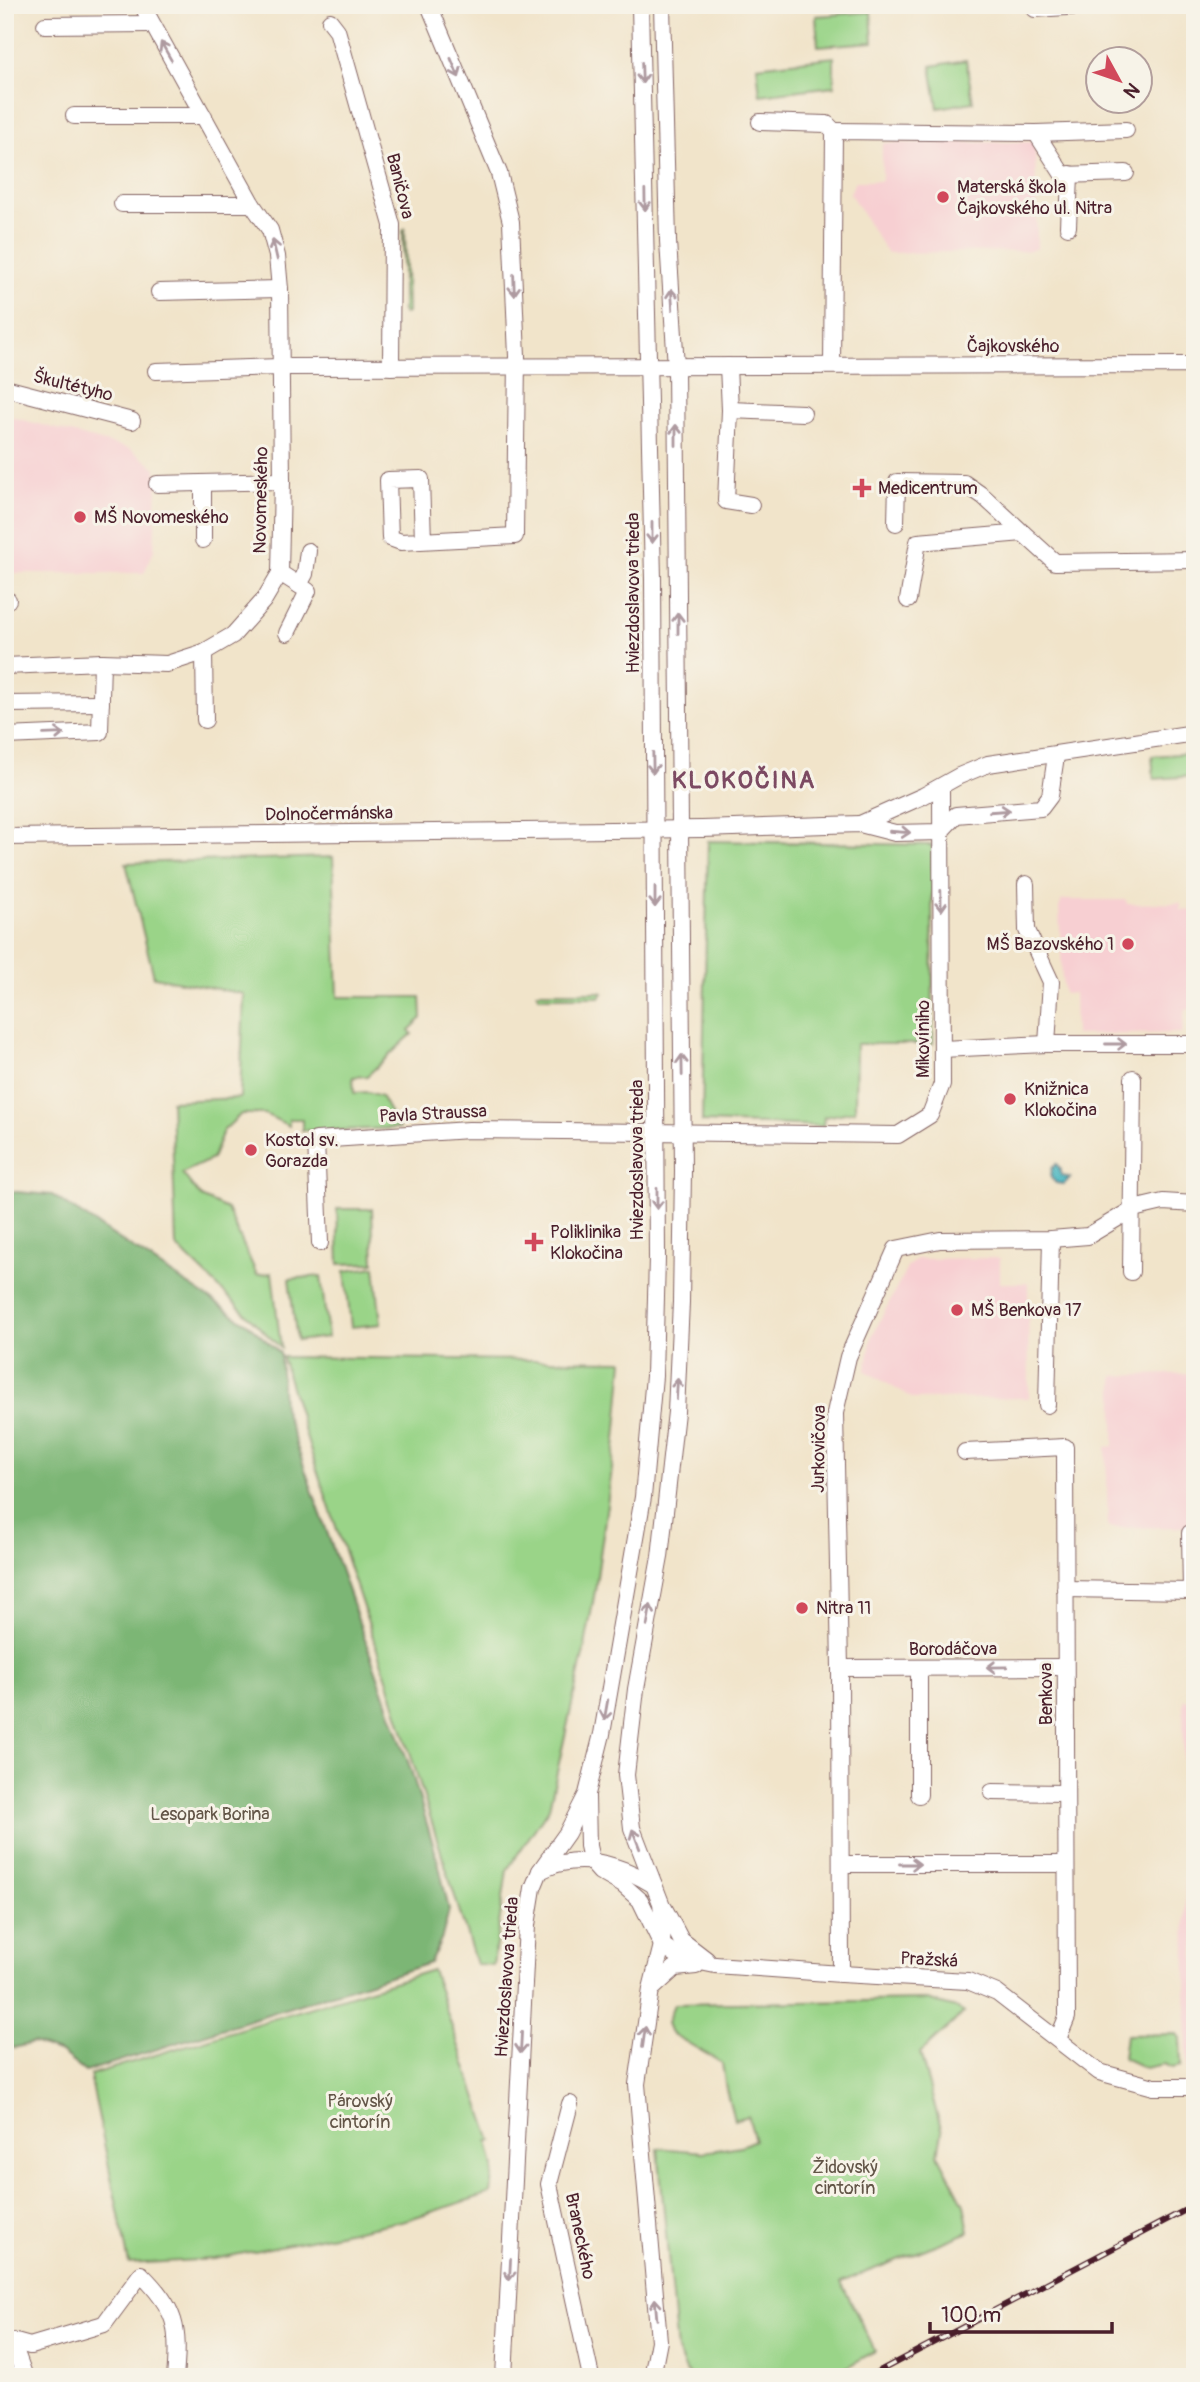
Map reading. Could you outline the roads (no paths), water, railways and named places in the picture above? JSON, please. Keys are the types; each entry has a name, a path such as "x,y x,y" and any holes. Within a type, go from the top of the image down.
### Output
{"street":[{"name":"Novomeského","path":"5,666 102,662 167,664 204,652 233,635 264,600 280,573 281,367 277,256 270,230 252,204 150,24 142,5"},
{"path":"423,541 515,536 516,366 511,222 499,173 429,5"},
{"name":"Hviezdoslavova trieda","path":"504,2377 527,1925 533,1888 540,1871 567,1833 587,1794 602,1734 643,1497 656,1342 653,579 640,5"},
{"path":"662,5 668,241 676,367 684,1236 676,1412 660,1557 636,1689 626,1775 632,1828 661,1903 681,1940 715,1965"},
{"path":"1035,9 1098,5"},
{"name":"Baničova","path":"330,21 337,30 392,225 391,367"},
{"path":"45,25 150,24"},
{"path":"74,116 204,116"},
{"path":"760,122 827,124 834,131 1036,134 1126,130"},
{"path":"832,365 834,131"},
{"path":"1036,134 1063,174 1126,173"},
{"path":"1068,227 1070,174"},
{"path":"122,204 252,204"},
{"path":"159,292 280,289"},
{"path":"156,371 281,367 648,366"},
{"name":"Čajkovského","path":"648,366 1195,367"},
{"path":"728,366 730,410 726,501 751,505"},
{"name":"Škultétyho","path":"5,388 132,421"},
{"path":"730,410 803,413"},
{"path":"157,484 282,481"},
{"path":"896,523 897,482 964,483 983,496 1055,562 1195,560"},
{"path":"203,540 204,483"},
{"path":"908,600 918,542 1023,533"},
{"path":"299,585 305,574 308,551"},
{"path":"280,573 308,591 287,633"},
{"path":"653,579 679,579"},
{"path":"204,652 205,720"},
{"path":"5,715 6,736 100,732 102,662"},
{"path":"5,704 101,703"},
{"path":"860,824 988,764 1056,756 1195,733"},
{"path":"680,829 860,824 895,833 940,832 956,815 1041,808 1050,796 1056,756"},
{"name":"Mikovíniho","path":"657,1131 898,1135 930,1115 942,1084 940,787"},
{"name":"Dolnočermánska","path":"5,837 680,829"},
{"path":"1026,884 1027,930 1051,982 1047,1044"},
{"path":"942,1049 1047,1044 1195,1045"},
{"path":"1131,1272 1133,1078"},
{"name":"Pavla Straussa","path":"320,1244 316,1140 469,1130 657,1131"},
{"name":"Jurkovičova","path":"841,1975 840,1668 835,1413 848,1357 890,1261 896,1249 940,1240 1088,1236 1133,1209 1163,1202 1195,1204"},
{"path":"1047,1405 1051,1239"},
{"name":"Benkova","path":"965,1452 1065,1447 1067,2017 1058,2039"},
{"path":"1065,1589 1191,1591 1190,1533 1195,1533"},
{"name":"Borodáčova","path":"840,1668 1065,1667"},
{"path":"919,1668 919,1795"},
{"path":"992,1792 1066,1793"},
{"path":"587,1794 588,1846 592,1863 600,1872 623,1885 640,1900 662,1945 681,1958 715,1965"},
{"path":"540,1871 562,1863 610,1865 635,1873 654,1885"},
{"path":"841,1864 1066,1864"},
{"path":"652,2377 659,2341 637,2084 651,1989 662,1945 661,1903"},
{"path":"651,1989 675,1968 715,1965"},
{"name":"Pražská","path":"715,1965 968,1981 997,1993 1099,2072 1154,2087 1195,2087"},
{"name":"Braneckého","path":"570,2104 549,2184 591,2377"},
{"path":"8,2342 30,2346 104,2325 141,2274 159,2292 171,2310 178,2345 174,2377"},
{"path":"8,2342 25,2377"}],"water":[{"path":"1056,1164 1061,1175 1070,1178 1064,1184 1056,1183 1051,1178 1052,1168"}],"railway":[{"path":"868,2377 1195,2205"}],"place":[{"name":"Materská škola Čajkovského ul. Nitra","path":"943,197"},
{"name":"Medicentrum","path":"862,488"},
{"name":"MŠ Novomeského","path":"80,517"},
{"name":"MŠ Bazovského 1","path":"1128,944"},
{"name":"Knižnica Klokočina","path":"1010,1099"},
{"name":"Kostol sv. Gorazda","path":"251,1150"},
{"name":"Poliklinika Klokočina","path":"534,1242"},
{"name":"MŠ Benkova 17","path":"957,1310"},
{"name":"Nitra 11","path":"802,1608"}],"district":[{"name":"KLOKOČINA","path":"744,780"}],"park label":[{"name":"Lesopark Borina","path":"210,1814"},
{"name":"Párovský cintorín","path":"360,2111"},
{"name":"Židovský cintorín","path":"845,2177"}]}
